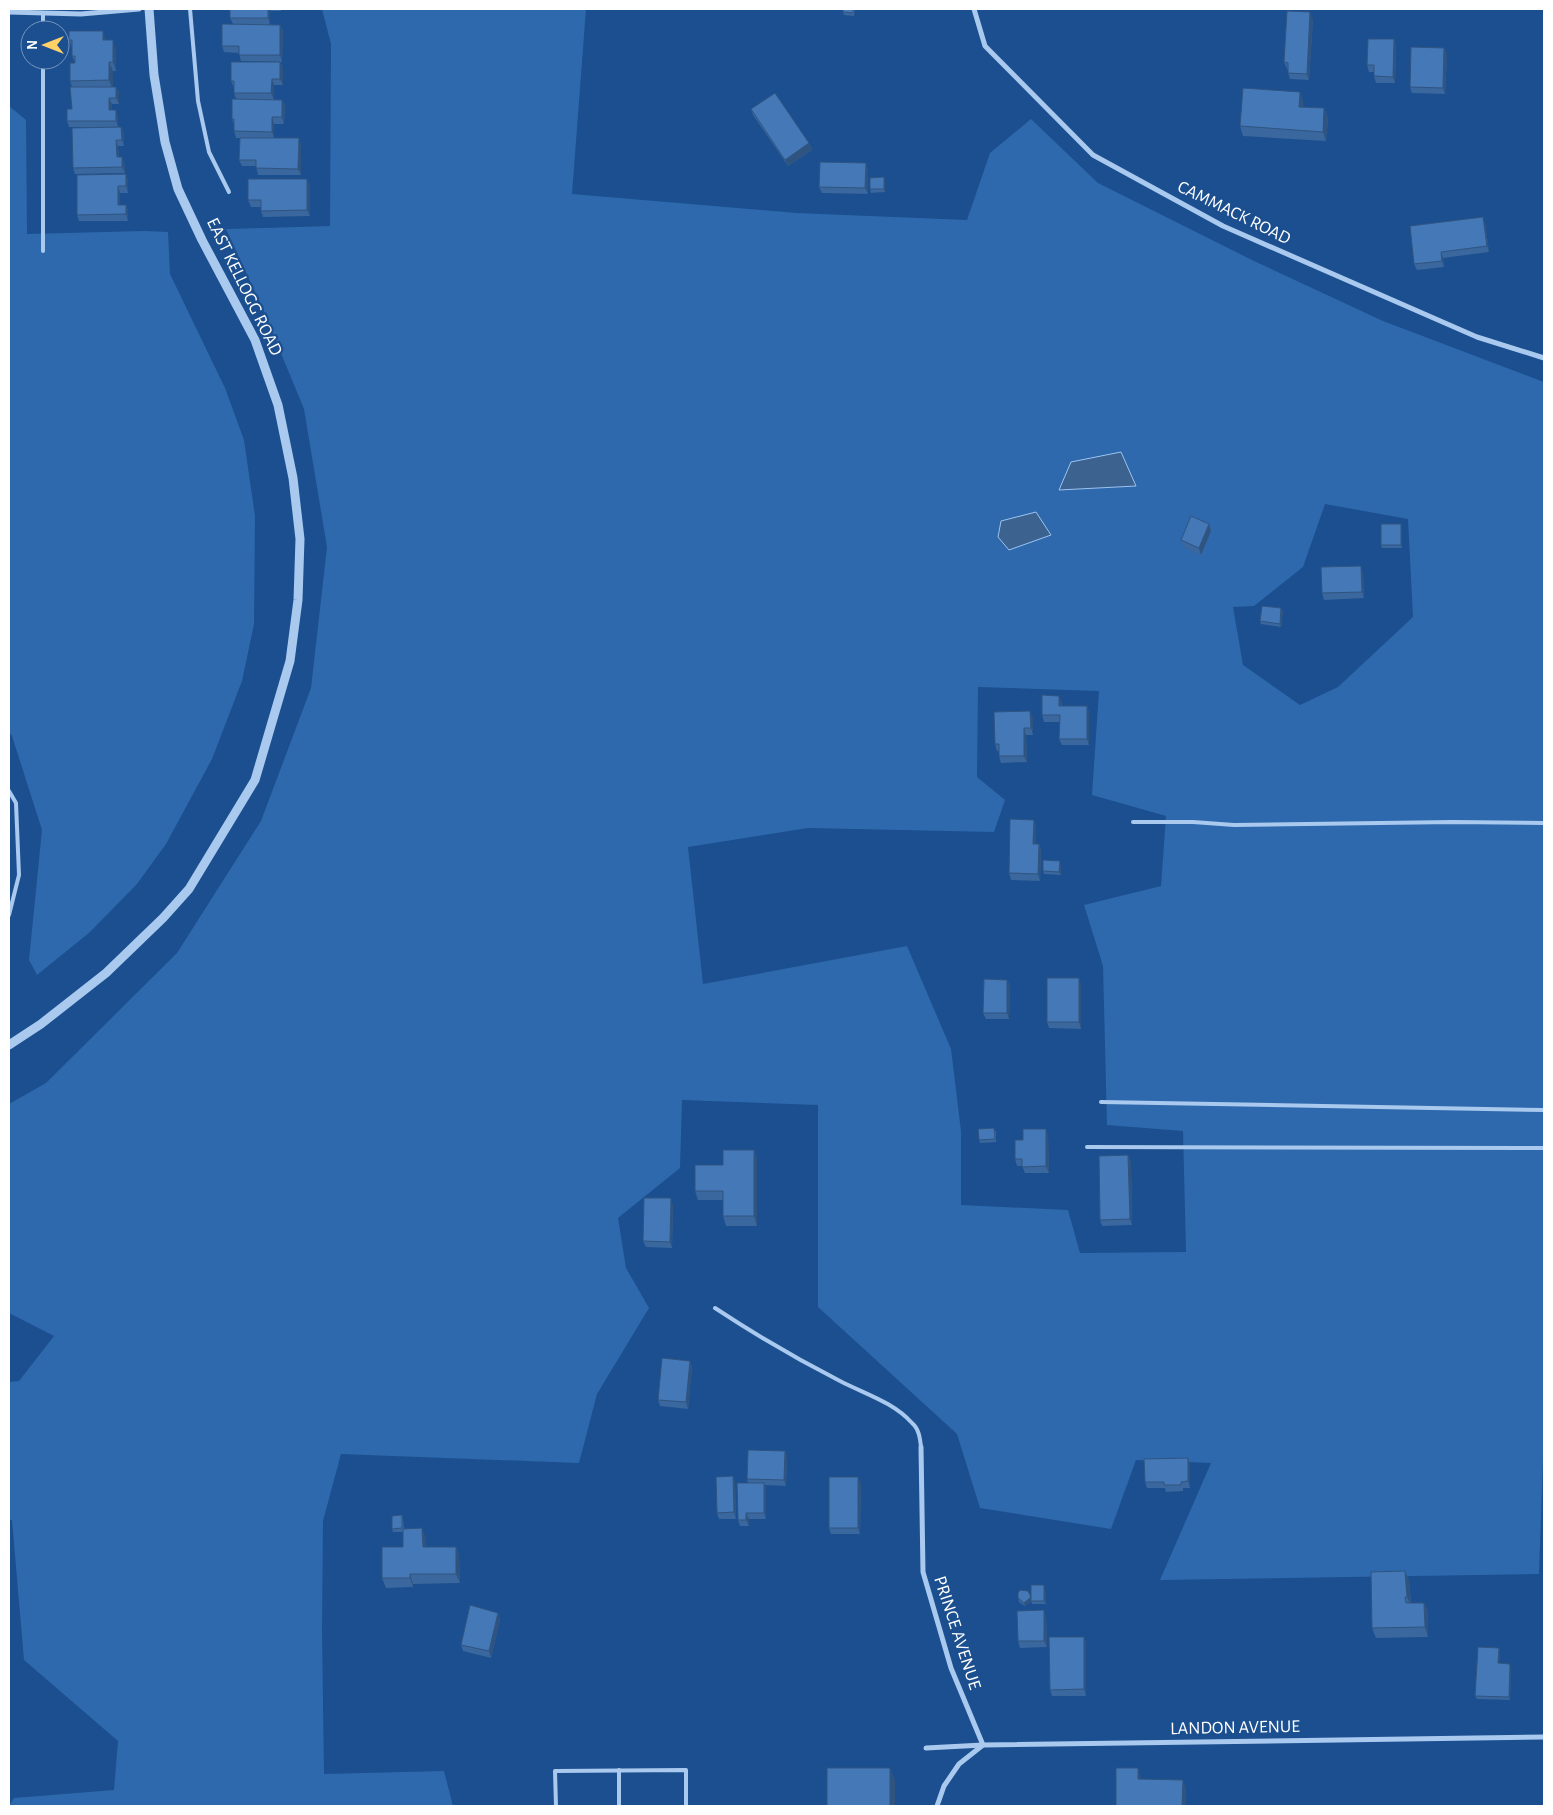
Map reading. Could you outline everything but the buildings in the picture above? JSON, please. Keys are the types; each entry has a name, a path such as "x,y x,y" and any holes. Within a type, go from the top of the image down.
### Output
{"street":[{"path":"9,12 81,14 139,9"},
{"name":"EAST KELLOGG ROAD","path":"9,1045 41,1024 106,973 163,918 189,889 255,780 291,652 298,600 300,538 293,478 278,405 255,340 202,240 178,189 165,142 154,75 149,9"},
{"name":"CAMMACK ROAD","path":"974,9 985,46 1093,155 1223,226 1477,337 1544,358"},
{"name":"PRINCE AVENUE","path":"921,1447 923,1572 951,1668 983,1745"},
{"name":"LANDON AVENUE","path":"926,1748 983,1745 1544,1737"},
{"path":"937,1806 944,1786 958,1764 983,1745"}],"lane":[{"path":"190,9 198,101 209,152 229,192"},
{"path":"44,13 44,20"},
{"path":"43,70 43,251"},
{"path":"9,791 16,804 19,874 9,915"},
{"path":"1134,822 1193,822 1234,825 1453,822 1544,823"},
{"path":"1101,1102 1544,1110"},
{"path":"1086,1147 1544,1148"},
{"path":"715,1308 768,1342 841,1382 889,1404 913,1423 919,1433 921,1447"},
{"path":"556,1806 556,1771 619,1770 686,1770 686,1806"},
{"path":"619,1770 619,1806"}],"shaded area":[{"path":"322,9 586,9 572,194 797,213 967,220 990,153 1031,119 1098,183 1254,261 1383,321 1544,382 1544,1431 1539,1574 1160,1580 1211,1463 1136,1460 1111,1529 980,1508 957,1434 818,1307 818,1105 682,1100 680,1168 618,1218 626,1268 649,1308 597,1394 579,1463 341,1454 323,1521 324,1774 444,1771 453,1806 9,1806 14,1798 114,1790 118,1741 24,1660 12,1520 9,1520 9,1382 19,1381 54,1336 9,1313 9,1104 46,1083 177,953 261,821 311,688 327,547 304,409 262,307 226,229 330,226 331,44","holes":["1325,504 1408,519 1413,617 1338,687 1300,705 1243,665 1233,607 1254,606 1303,567","978,687 1099,691 1092,795 1166,816 1161,886 1084,905 1103,966 1107,1125 1183,1131 1186,1252 1080,1253 1068,1210 961,1205 961,1131 951,1049 907,946 703,984 688,847 808,828 994,832 1005,800 977,777"]},
{"path":"9,106 26,120 27,234 168,232 170,274 225,388 244,440 255,516 254,624 242,681 212,759 166,844 137,884 90,932 37,975 29,960 42,830 12,736 9,732"},
{"path":"1121,452 1136,486 1059,490 1071,462"},
{"path":"1036,512 1051,535 1009,550 998,537 1001,521"}]}
